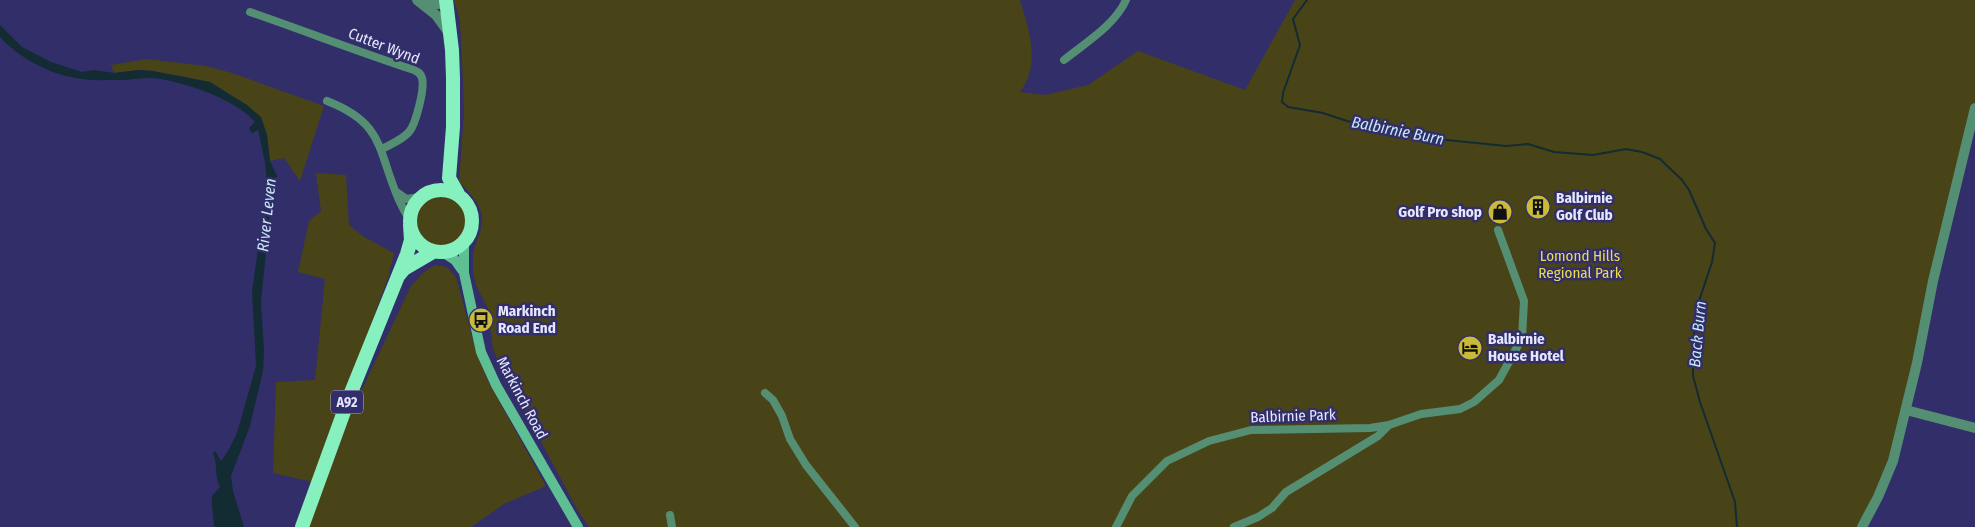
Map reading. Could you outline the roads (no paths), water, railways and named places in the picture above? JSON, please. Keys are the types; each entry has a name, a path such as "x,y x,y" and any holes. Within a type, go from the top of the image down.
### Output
{"highway":[{"name":"A92","path":"396,279 404,269 423,256 439,252 451,252 464,244 470,236 473,218 470,208 451,184 449,178 452,145 453,85 446,2"},
{"name":"A92","path":"302,527 350,394 411,240 410,223 412,209 440,177 452,145"},
{"path":"425,195 443,190 458,194"},
{"path":"410,223 412,234 424,248 439,252"}],"main road":[{"name":"Markinch Road","path":"464,244 464,273 482,352 500,392 578,527"},
{"path":"439,252 455,260 464,273"}],"street":[{"path":"417,0 428,4 446,2"},
{"path":"417,0 436,15 450,36"},
{"path":"1064,60 1108,24 1122,10 1126,0"},
{"name":"Cutter Wynd","path":"250,12 333,40 350,49 414,70 420,74 422,81 416,118 412,126 403,138 382,149"},
{"path":"327,101 358,117 366,124 382,149 396,192 410,223"},
{"path":"1862,527 1893,461 1906,410 1933,281 1975,108"},
{"path":"396,192 406,199 425,195"},
{"name":"Balbirnie Park","path":"1116,527 1132,496 1167,461 1209,441 1251,430 1370,428 1389,425 1421,414 1460,409 1474,402 1499,380 1522,338 1524,301 1498,230"},
{"path":"765,393 773,400 782,416 790,439 806,465 855,527"},
{"path":"1906,410 1975,428"},
{"name":"Balbirnie Park","path":"1234,527 1258,518 1272,508 1286,492 1378,436 1389,425"},
{"path":"670,515 672,527"}],"water":[{"name":"River Leven","path":"0,25 22,47 51,62 82,72 94,70 114,73 138,70 153,71 210,82 247,105 261,117 267,135 270,161 277,176 272,191 261,302 264,351 263,371 250,426 231,476 233,491 244,527 214,527 212,497 220,487 213,453 215,451 221,461 237,433 256,366 252,292 267,185 265,162 258,130 252,133 249,128 255,122 236,106 208,92 178,83 152,78 86,80 55,73 25,58 7,44 0,37"}],"waterway":[{"name":"Balbirnie Burn","path":"1307,0 1293,19 1300,45 1283,93 1282,102 1288,107 1323,113 1347,121 1392,131 1415,132 1437,139 1506,146 1528,144 1554,152 1593,155 1626,149 1642,152 1660,159 1682,180 1689,190 1706,229 1715,243 1712,262 1697,307 1693,343 1693,376 1700,402 1735,502 1737,527"}],"place":[{"name":"Balbirnie Golf Club","path":"1538,207"},
{"name":"Golf Pro shop","path":"1500,212"},
{"name":"Markinch Road End","path":"481,320"},
{"name":"Balbirnie House Hotel","path":"1470,348"}],"park label":[{"name":"Lomond Hills Regional Park","path":"1580,264"}],"water label":[{"name":"Back Burn","path":"1697,334"}]}
